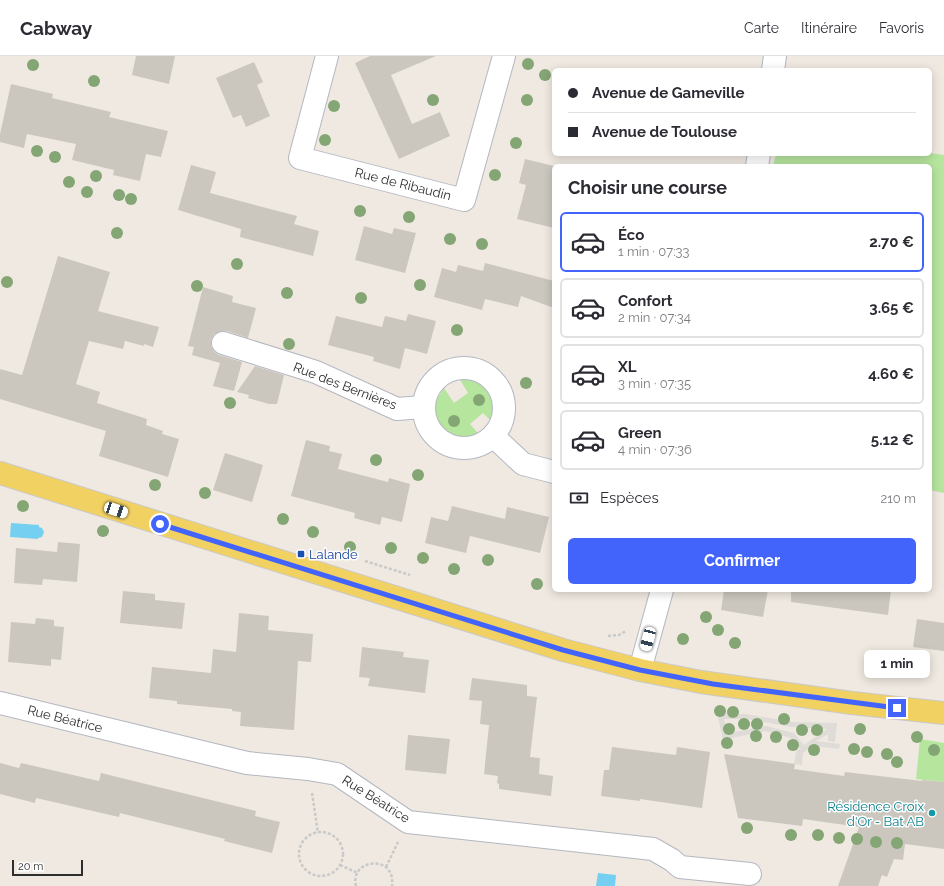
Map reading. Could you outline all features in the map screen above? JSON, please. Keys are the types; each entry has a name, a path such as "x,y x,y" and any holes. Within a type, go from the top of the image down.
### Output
{"main road":[{"path":"0,473 563,650 640,670 736,687 852,703 944,713"}],"street":[{"name":"Rue de Ribaudin","path":"327,56 300,158 464,200 504,56"},
{"path":"773,68 775,56"},
{"name":"Rue des Bernières","path":"223,344 316,372 397,409 423,407"},
{"path":"460,368 482,372 492,379 503,398 504,410 502,422 497,432 489,440 479,446 467,449 445,445 436,438 428,429 424,418 423,407 425,396 430,385 438,377 448,371 460,368"},
{"path":"493,436 523,464 552,471"},
{"path":"640,670 661,592"},
{"name":"Rue Béatrice","path":"0,703 247,763 308,769 337,774 408,822 653,849 672,860 684,877 750,874"}],"path":[{"path":"601,637 619,635 629,629"},
{"path":"308,769 318,833"},
{"path":"318,833 330,834 339,842 342,848 343,856 340,865 336,871 329,875 321,876 308,872 303,866 300,858 302,843 307,837 318,833"},
{"path":"356,886 355,882 358,873 362,868 370,863 380,864 386,867 390,872 393,886"},
{"path":"340,865 358,873"}],"green space":[{"path":"932,153 944,155 944,493 932,490 932,164 774,164 776,156 932,156"},
{"path":"459,378 473,378 483,381 496,394 500,405 499,417 495,425 483,413 470,424 482,438 470,443 461,442 448,435 442,430 436,416 436,402 444,388 454,403 468,393"},
{"path":"920,739 944,743 944,782 916,779"}],"shaded area":[{"path":"717,713 746,714 792,722 837,723 835,742 828,741 828,734 816,741 840,744 839,749 811,747 803,753 802,765 794,764 796,752 800,748 791,738 765,731 723,740","holes":["724,719 746,719 792,727 827,729 804,745 794,733 766,726 727,733"]}],"water":[{"path":"11,523 39,525 44,532 42,537 38,539 10,537"},
{"path":"598,873 616,875 615,886 596,886"}],"building":[{"path":"136,56 175,56 169,84 132,75"},
{"path":"370,56 436,56 391,75 412,124 440,112 450,136 399,159 355,63"},
{"path":"254,62 263,82 257,85 270,116 246,127 241,115 233,118 216,78"},
{"path":"11,84 53,94 52,98 111,112 109,117 168,131 161,157 146,154 140,181 113,175 114,170 72,160 76,144 27,134 24,148 0,142 0,134"},
{"path":"525,159 552,166 552,228 517,219 526,185 519,183"},
{"path":"191,165 216,172 210,193 297,216 294,224 319,231 313,256 240,237 241,229 178,210"},
{"path":"364,226 392,234 394,228 416,233 405,273 355,260"},
{"path":"58,256 110,272 98,311 159,327 153,347 125,341 123,349 89,341 76,384 100,392 97,403 147,419 146,425 163,431 162,434 179,439 168,477 99,456 106,431 0,399 0,369 22,375"},
{"path":"485,263 552,280 552,307 521,296 518,307 485,299 482,310 434,297 442,268 456,272 458,265 483,271"},
{"path":"203,287 233,296 232,302 256,308 248,338 227,331 221,331 214,334 211,340 211,346 214,352 242,362 234,391 213,386 220,363 192,355 194,347 188,346"},
{"path":"408,314 436,321 427,354 405,348 400,369 373,361 374,357 328,345 336,316 382,327 385,316 406,321"},
{"path":"255,366 284,375 277,404 269,404 248,398 249,395 237,392"},
{"path":"306,440 330,446 329,451 342,454 338,469 388,482 389,478 410,484 402,522 382,517 380,525 354,518 355,513 291,496"},
{"path":"225,453 263,465 252,502 213,490"},
{"path":"452,506 505,519 507,507 549,517 540,553 470,536 466,553 425,543 431,517 448,521"},
{"path":"58,542 80,544 77,582 43,579 42,585 14,583 16,548 57,552"},
{"path":"123,591 155,594 155,600 185,603 182,629 120,623"},
{"path":"724,592 768,592 763,617 721,610"},
{"path":"791,592 891,592 888,615 791,602"},
{"path":"239,613 269,616 268,630 313,634 311,662 298,661 294,730 240,726 241,712 232,711 232,709 177,704 177,701 149,698 152,667 211,673 213,649 236,652"},
{"path":"36,618 54,620 54,626 64,627 61,660 51,659 51,666 8,662 11,622 35,624"},
{"path":"917,619 944,623 944,651 913,647"},
{"path":"362,647 404,652 403,657 429,660 425,693 368,686 370,678 359,677"},
{"path":"472,678 527,685 527,696 537,697 530,757 540,758 539,774 553,776 551,796 499,789 499,784 497,783 498,776 484,774 489,725 480,724 482,701 469,700"},
{"path":"408,735 450,739 446,774 405,770"},
{"path":"612,747 676,755 677,747 710,752 702,808 640,799 640,801 601,796 604,770 609,770"},
{"path":"724,754 795,764 794,769 844,776 845,772 922,781 944,782 944,849 905,844 903,860 894,859 887,877 882,875 878,886 838,886 859,827 803,819 802,826 738,818"},
{"path":"0,763 19,768 21,763 99,781 101,773 256,811 255,816 280,822 272,853 224,841 225,839 120,813 119,817 36,798 35,803 0,794"}],"place":[{"name":"Lalande","path":"301,554"},
{"name":"Résidence Croix d'Or - Bat AB","path":"932,813"}],"route":[{"path":"160,524 344,580 563,650 640,670 713,684 897,708"}]}
